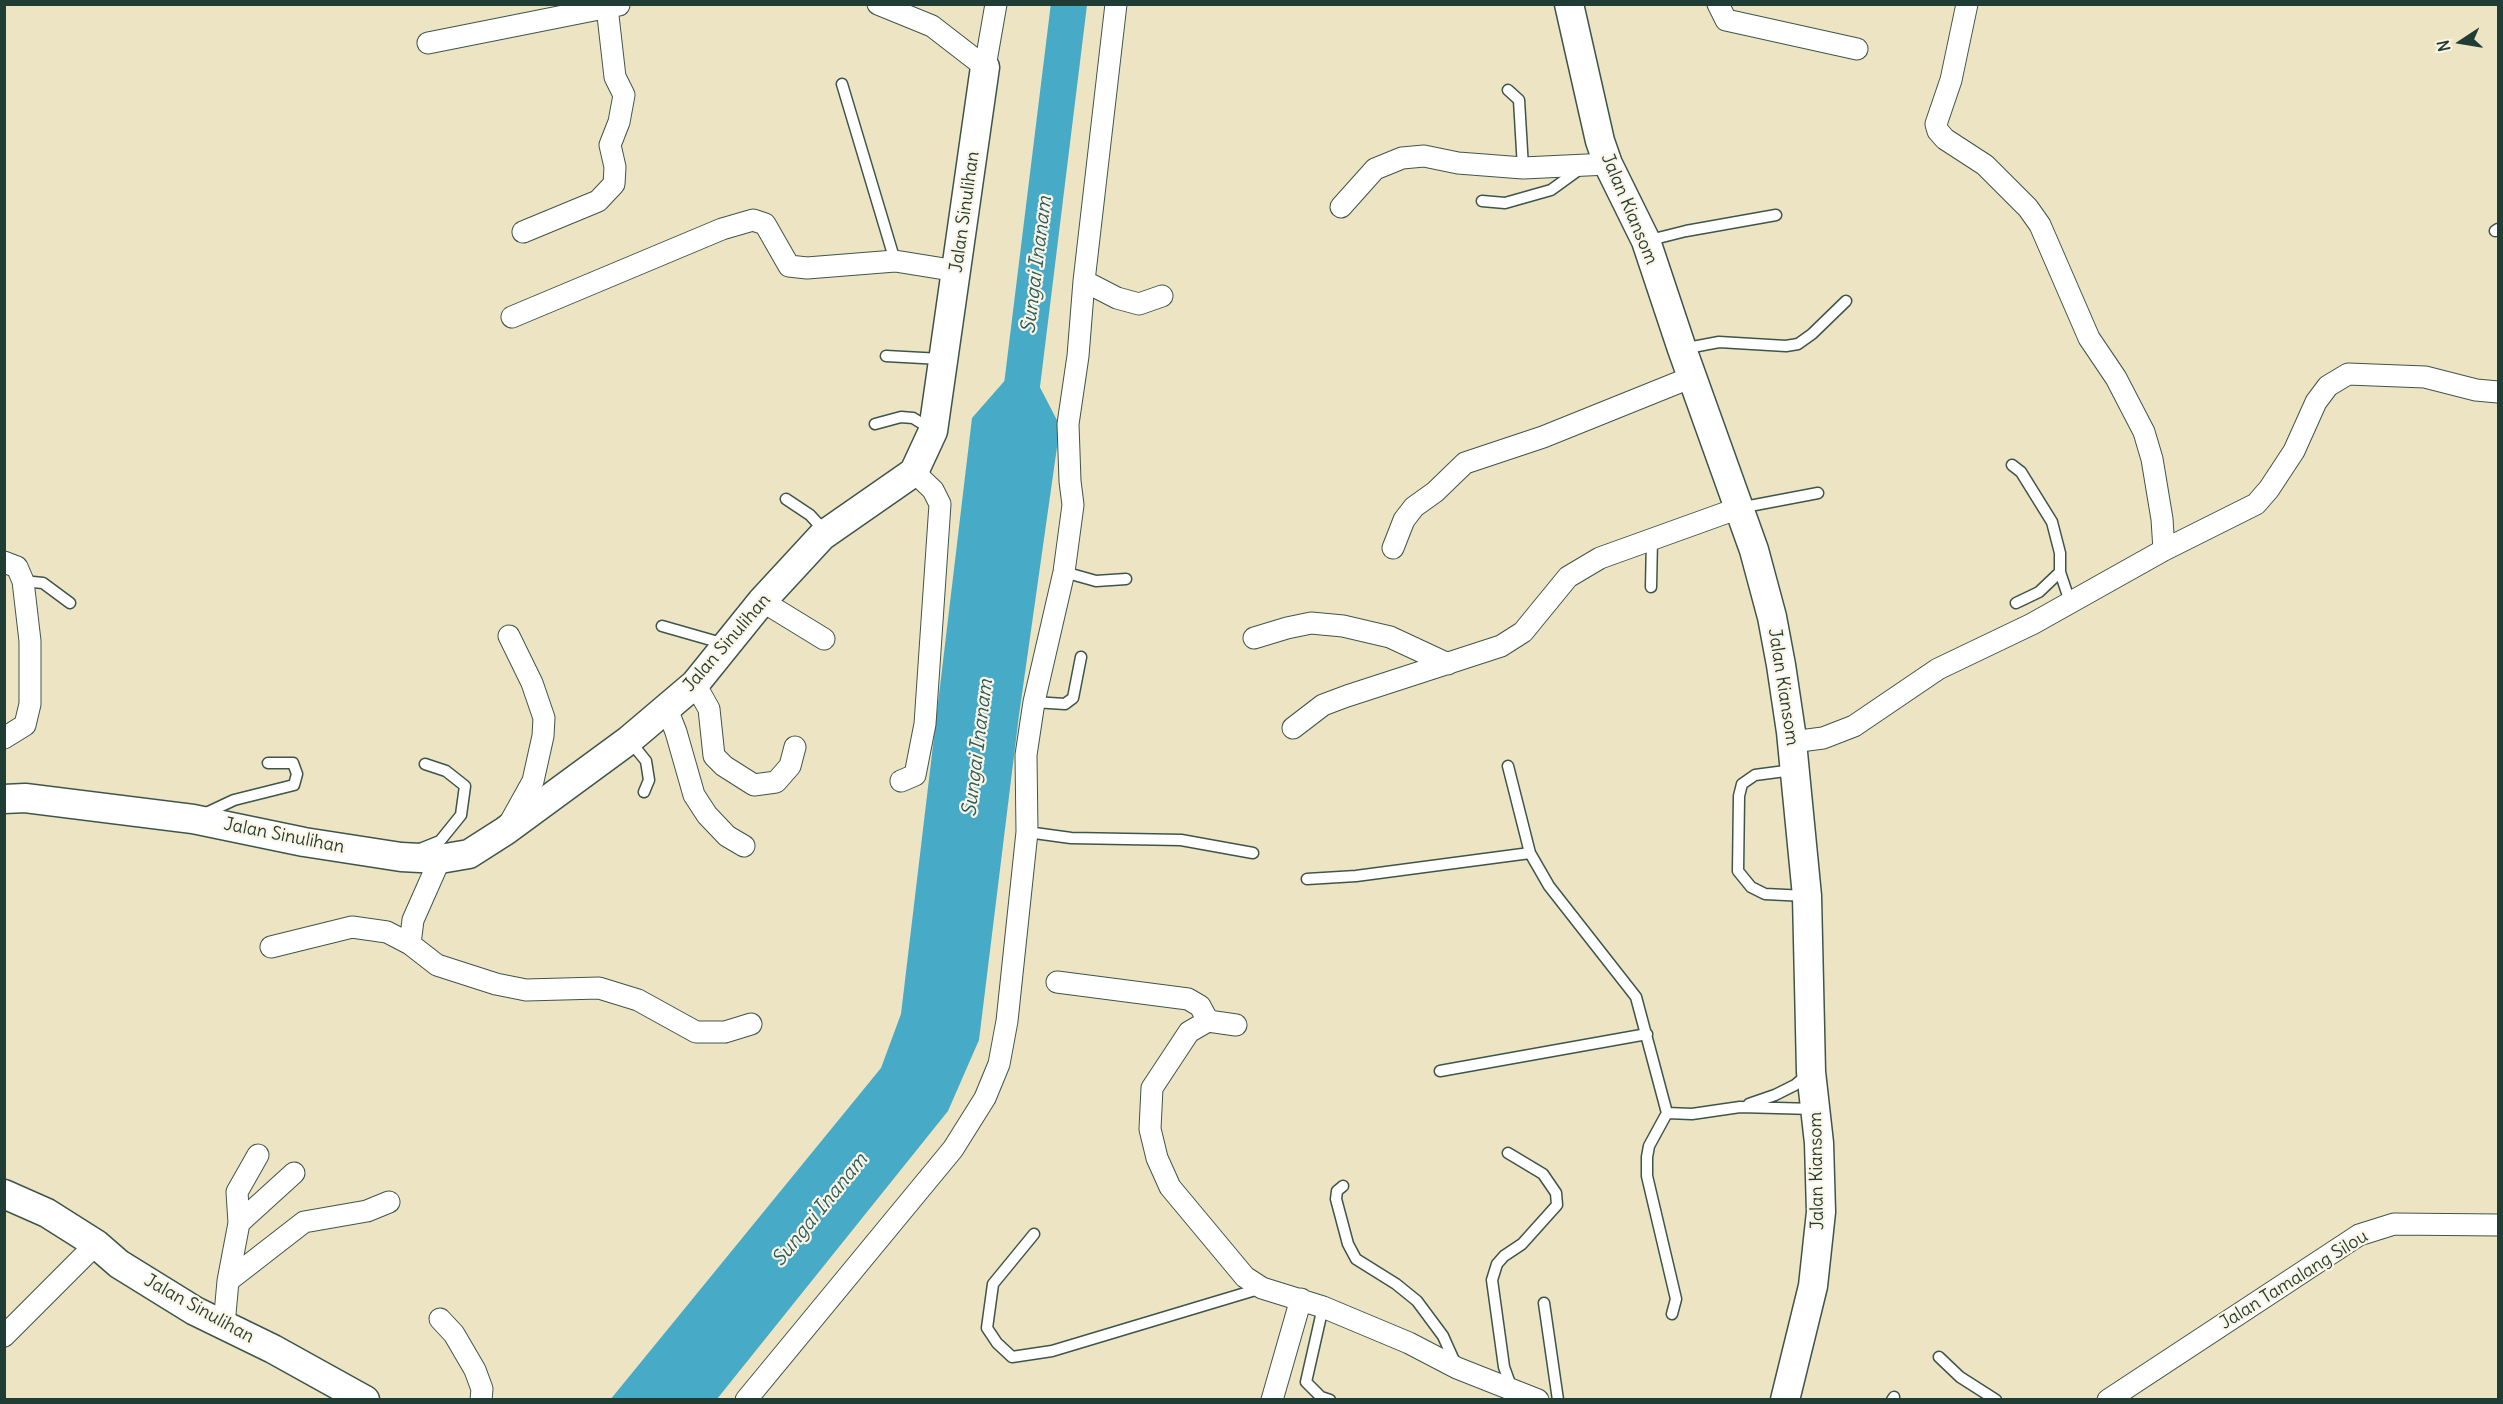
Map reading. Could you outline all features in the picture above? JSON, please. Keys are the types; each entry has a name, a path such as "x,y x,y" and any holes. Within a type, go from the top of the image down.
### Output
{"street":[{"path":"878,4 932,26 985,67"},
{"name":"Jalan Sinulihan","path":"4,799 25,798 193,819 304,842 401,858 440,859 469,854 505,831 629,740 695,684 762,601 822,536 914,472 933,431 996,4"},
{"path":"746,1400 953,1149 985,1098 999,1064 1007,1021 1027,832 1026,754 1034,702 1064,572 1073,505 1068,424 1078,356 1084,280 1116,4"},
{"name":"Jalan Kiansom","path":"1569,4 1600,141 1596,164 1646,241 1754,550 1772,617 1792,742 1807,896 1811,1072 1816,1109 1821,1212 1813,1286 1785,1400"},
{"path":"1718,4 1726,21 1857,49"},
{"path":"1967,4 1951,80 1936,124 1938,131 1945,139 1985,165 2040,225 2090,338 2116,378 2144,432 2152,459 2162,519 2164,550"},
{"path":"428,43 613,6 615,77 624,95 619,122 610,145 615,167 614,184 598,201 523,232"},
{"path":"1341,207 1375,169 1402,158 1424,156 1458,163 1523,168 1596,164"},
{"path":"512,317 722,229 753,220 765,224 789,266 807,268 895,261 957,271"},
{"path":"1084,280 1117,297 1139,304 1162,296"},
{"path":"1792,742 1823,738 1854,726 1938,669 2032,624 2164,550 2256,504 2269,489 2294,451 2316,402 2328,386 2348,374 2425,377 2476,390 2499,392"},
{"path":"1393,548 1404,520 1414,507 1435,492 1465,463 1543,437 1692,377"},
{"path":"901,781 915,775 925,724 940,504 933,490 914,472"},
{"path":"1293,728 1323,705 1370,687 1501,646 1523,632 1568,577 1600,558 1739,508"},
{"path":"4,562 17,567 23,581 30,641 30,704 24,725 4,738"},
{"path":"762,601 824,639"},
{"path":"1254,638 1287,627 1311,623 1342,626 1390,637 1448,664"},
{"path":"505,831 533,781 543,736 544,718 532,683 509,636"},
{"path":"695,684 709,709 714,756 724,766 754,784 776,782 790,766 795,747"},
{"path":"667,709 694,795 707,815 727,836 744,846"},
{"path":"410,944 413,920 440,859"},
{"path":"271,947 352,927 387,932 410,944 437,965 496,984 526,990 599,988 638,1000 696,1032 725,1032 751,1024"},
{"path":"1057,981 1188,999 1200,1006 1208,1021"},
{"path":"1236,1025 1208,1021 1189,1032 1152,1088 1150,1129 1153,1146 1170,1187 1245,1276 1262,1288 1323,1307 1409,1343 1457,1368 1538,1400"},
{"path":"224,1325 228,1281 239,1223 237,1192 258,1155"},
{"path":"239,1223 294,1173"},
{"name":"Jalan Sinulihan","path":"4,1194 47,1213 96,1244 120,1264 195,1311 365,1400"},
{"path":"228,1281 304,1222 367,1211 389,1202"},
{"name":"Jalan Tamalang Silou","path":"2108,1400 2359,1235 2394,1224 2499,1225"},
{"path":"4,1336 96,1244"},
{"path":"1272,1400 1300,1299"},
{"path":"440,1319 454,1334 475,1370 482,1389 481,1400"}],"lane":[{"path":"843,84 895,261"},
{"path":"1508,90 1519,100 1523,168"},
{"path":"1482,201 1505,203 1551,190 1596,164"},
{"path":"1646,241 1686,231 1776,215"},
{"path":"1682,349 1719,342 1786,346 1798,344 1812,334 1846,301"},
{"path":"886,356 944,359"},
{"path":"875,424 901,417 914,418 933,431"},
{"path":"2012,465 2021,472 2052,522 2060,553 2060,572 2070,602"},
{"path":"1739,508 1818,493"},
{"path":"786,499 810,515 821,527 822,536"},
{"path":"1651,587 1652,539"},
{"path":"1064,572 1096,581 1126,579"},
{"path":"2016,603 2038,592 2060,572"},
{"path":"23,581 43,583 70,603"},
{"path":"662,626 726,645"},
{"path":"1034,702 1065,704 1073,699 1081,657"},
{"path":"629,740 646,761 649,780 644,792"},
{"path":"193,819 234,800 294,785 297,774 293,763 268,763"},
{"path":"401,858 440,841 461,815 465,786 446,771 425,764"},
{"path":"1508,766 1530,853 1549,886 1636,997 1667,1113 1649,1146 1647,1176 1676,1299 1672,1314"},
{"path":"1795,770 1755,775 1742,784 1739,796 1738,871 1751,886 1766,894 1807,896"},
{"path":"1027,832 1081,839 1181,840 1253,853"},
{"path":"1307,879 1356,876 1530,853"},
{"path":"1440,1071 1647,1034"},
{"path":"1740,1107 1775,1095 1795,1085 1811,1072"},
{"path":"1667,1113 1692,1114 1740,1107 1816,1109"},
{"path":"1508,1153 1543,1174 1556,1193 1557,1205 1522,1244 1504,1256 1497,1264 1492,1280 1504,1367 1512,1389"},
{"path":"1343,1186 1337,1191 1336,1199 1348,1244 1356,1258 1417,1301 1443,1336 1457,1368"},
{"path":"1034,1234 993,1284 987,1328 997,1343 1012,1357 1052,1351 1262,1288"},
{"path":"1544,1303 1558,1400"},
{"path":"1323,1307 1306,1382 1321,1397 1330,1400"},
{"path":"1939,1357 1960,1377 1996,1400"}],"water":[{"path":"1015,369 1031,370 1060,426 1019,715 979,1040 948,1111 717,1399 610,1400 881,1068 901,1014 972,418"}],"waterway":[{"name":"Sungai Inanam","path":"1018,418 1069,4"}]}
